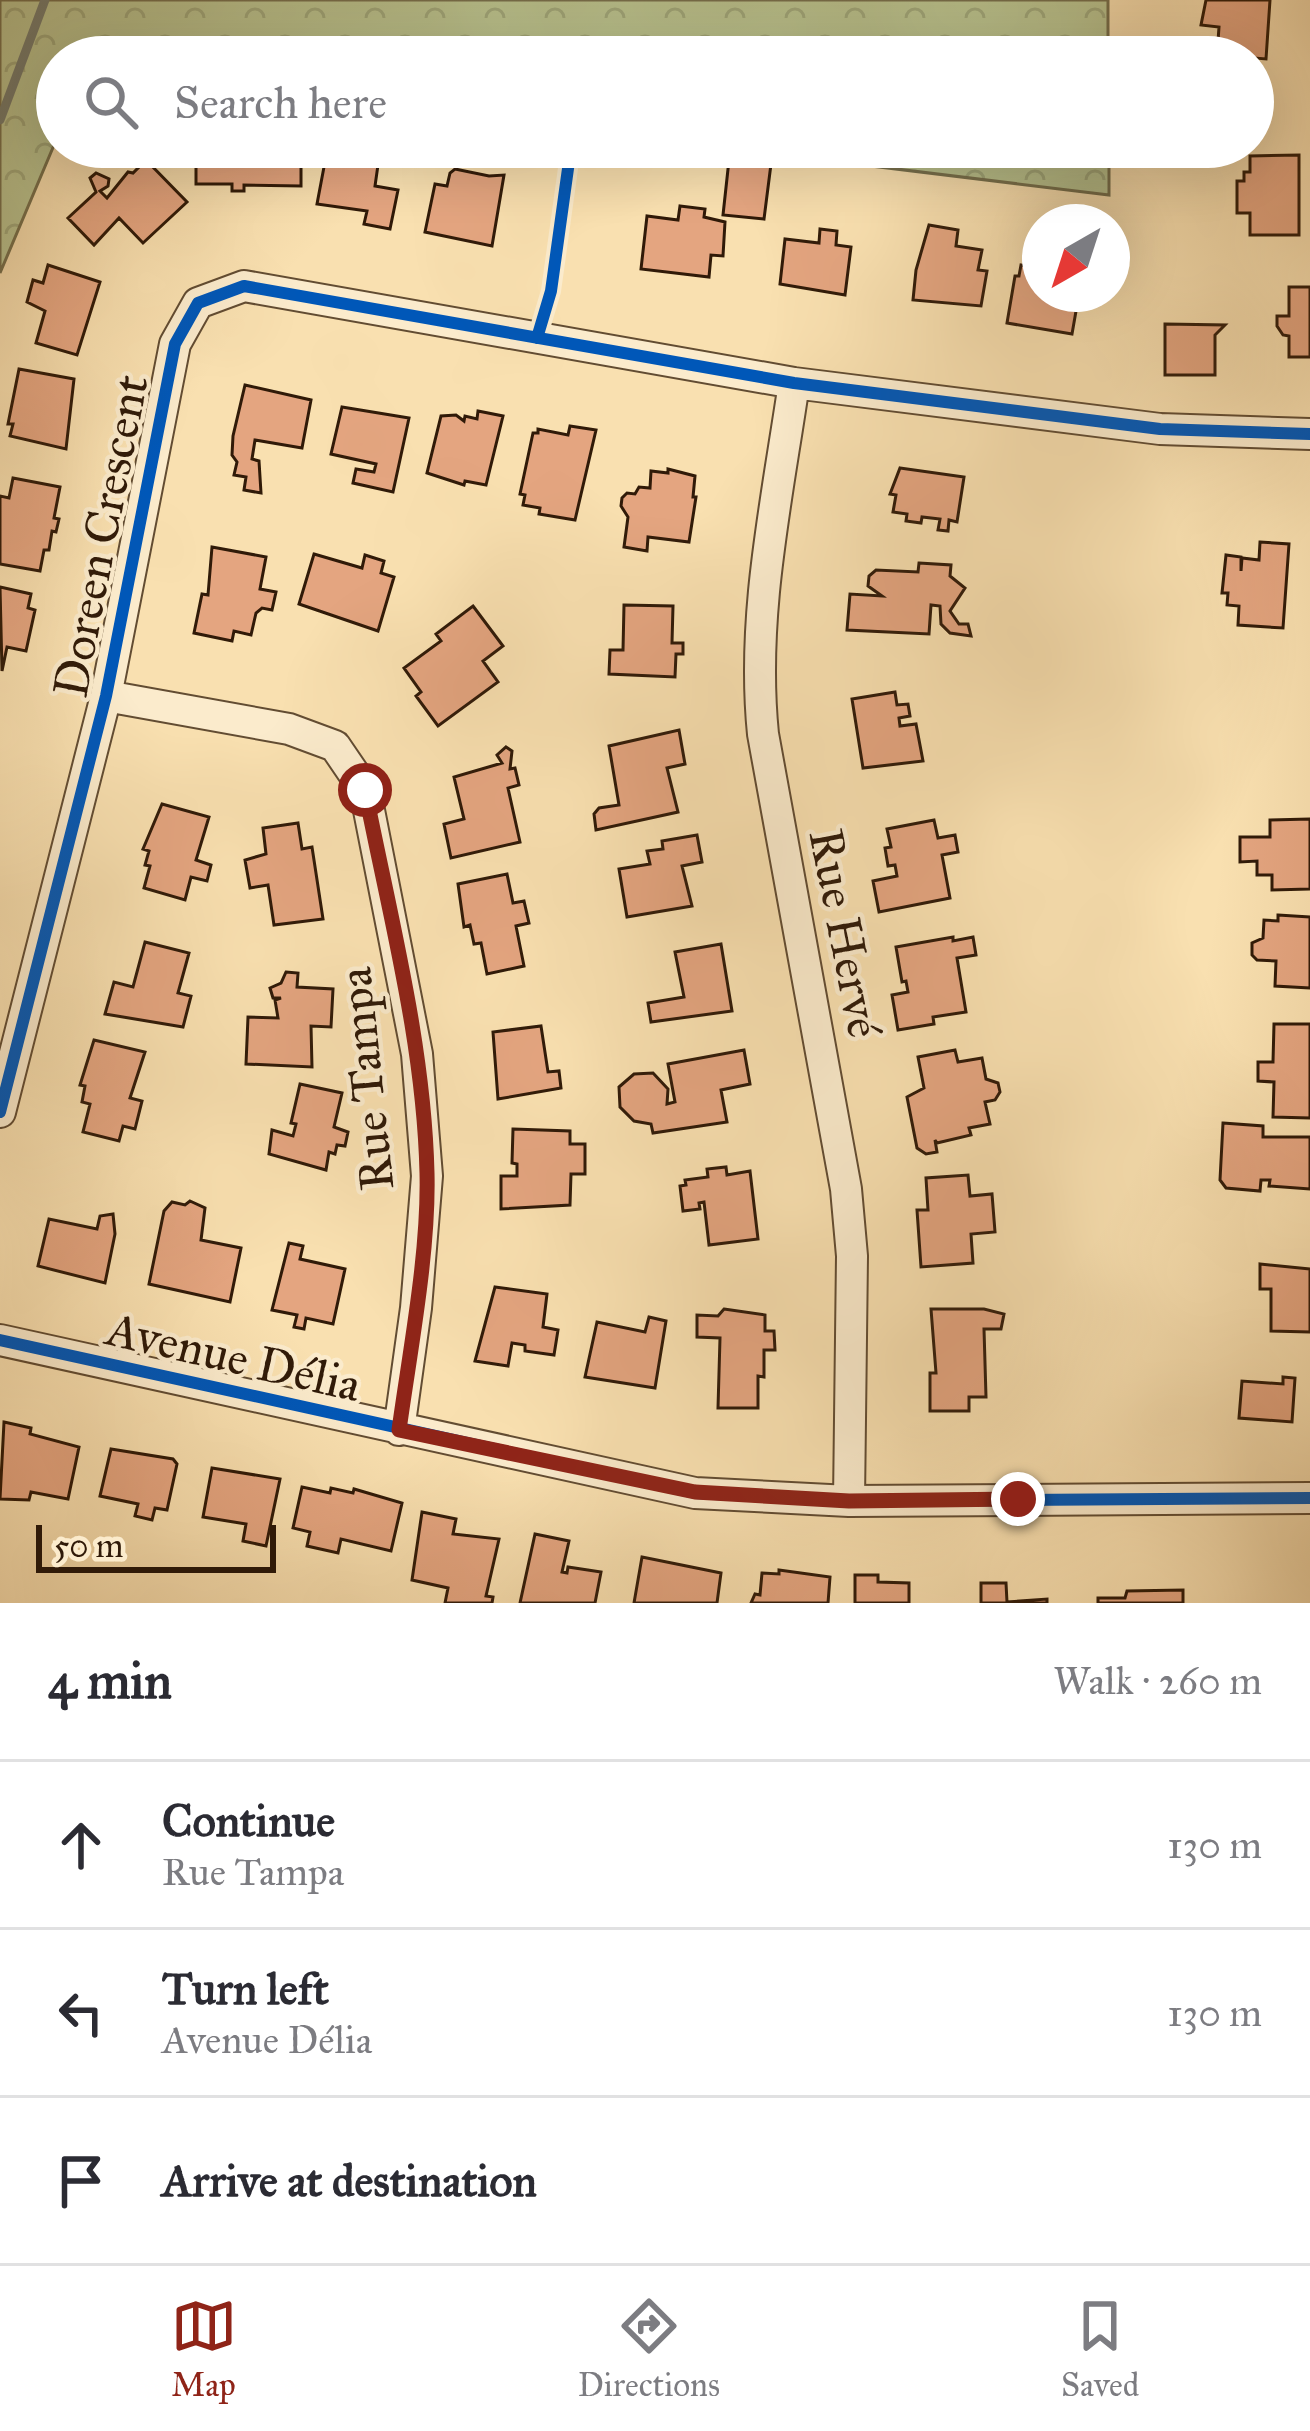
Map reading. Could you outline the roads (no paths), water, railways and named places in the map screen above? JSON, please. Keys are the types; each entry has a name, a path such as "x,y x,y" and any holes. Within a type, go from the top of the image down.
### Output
{"street":[{"name":"Doreen Crescent","path":"0,1112 106,696 176,344 198,303 244,286 794,383 1160,429 1310,434"},
{"name":"Rue Hervé","path":"794,383 758,632 758,687 847,1189 852,1256 849,1501"},
{"name":"Rue Tampa","path":"106,696 289,729 334,746 365,790 417,1054 427,1176 399,1430"},
{"name":"Avenue Délia","path":"0,1340 695,1492 849,1501 1310,1498"}],"waterway":[{"path":"0,120 45,0"}]}
